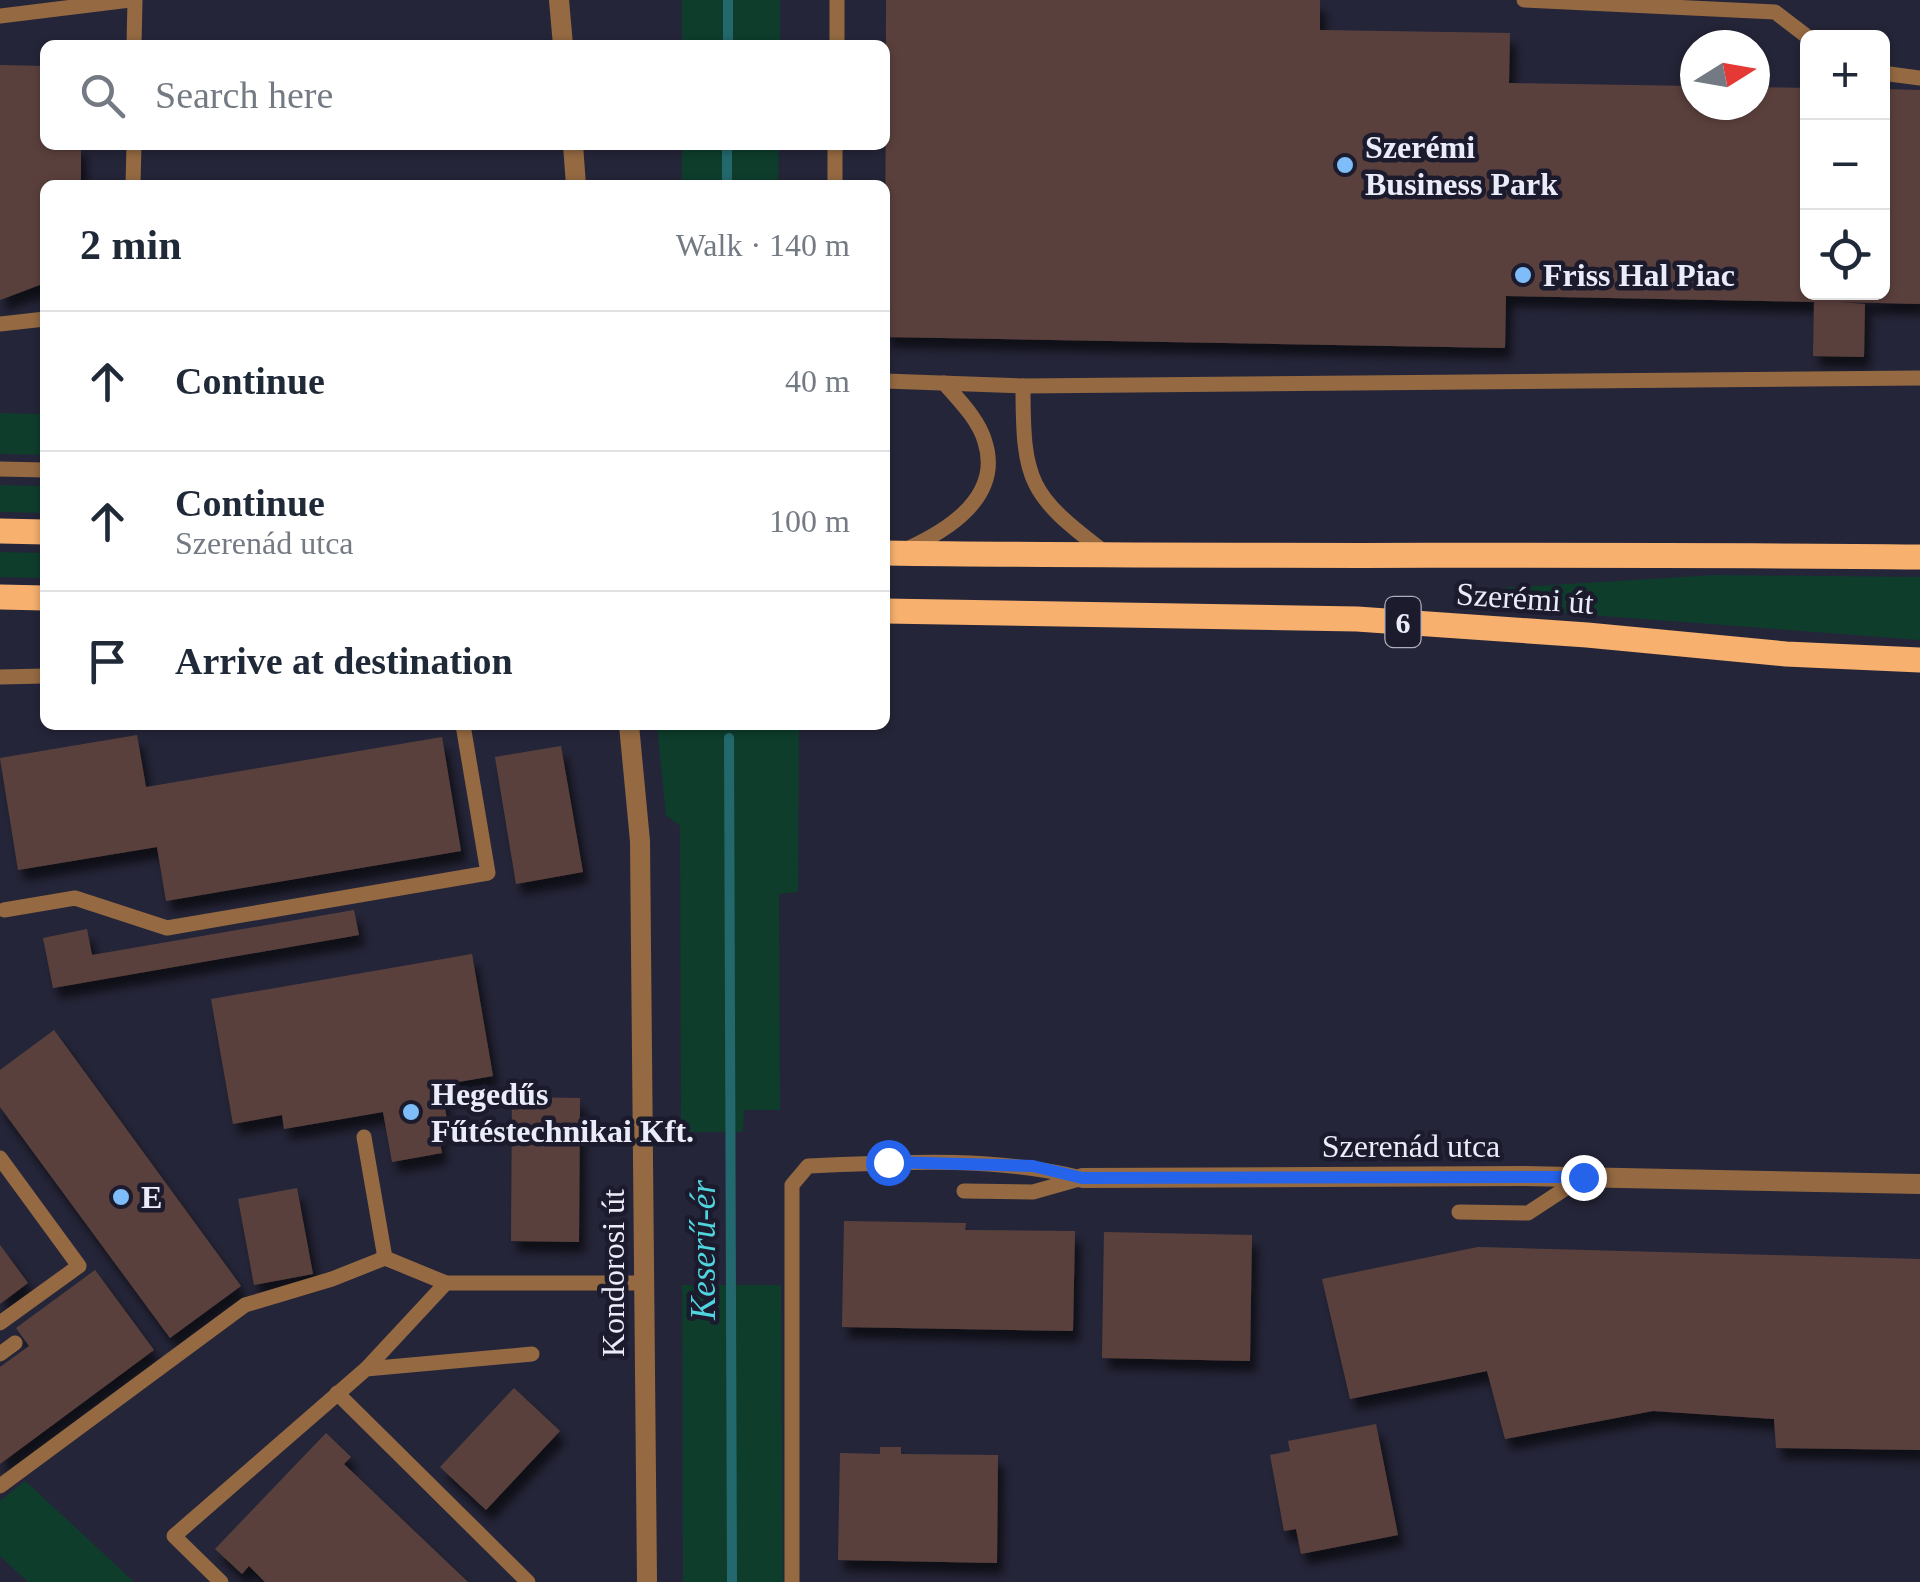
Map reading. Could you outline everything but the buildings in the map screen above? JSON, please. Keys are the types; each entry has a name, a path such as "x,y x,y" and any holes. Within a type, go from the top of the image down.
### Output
{"main road":[{"path":"0,531 40,532"},
{"name":"Szerémi út","path":"892,554 1920,557"},
{"path":"0,598 40,598"},
{"name":"Szerémi út","path":"890,611 1356,619 1587,634 1786,654 1920,660"}],"street":[{"path":"559,0 563,40"},
{"path":"572,150 576,180"},
{"name":"Kondorosi út","path":"629,730 640,841 647,1582"},
{"name":"Szerenád utca","path":"1082,1178 1583,1177 1920,1184"}],"lane":[{"path":"0,16 132,0 134,40"},
{"path":"836,40 837,0"},
{"path":"1524,0 1776,12 1800,31"},
{"path":"1890,75 1920,78"},
{"path":"133,180 134,150"},
{"path":"835,180 836,150"},
{"path":"0,324 40,320"},
{"path":"890,381 1024,386 1920,378"},
{"path":"892,554 944,532 967,513 984,480 985,440 944,383"},
{"path":"1024,386 1024,456 1037,488 1057,516 1110,557"},
{"path":"0,469 40,470"},
{"path":"0,677 40,676"},
{"path":"4,910 75,898 167,928 488,873 464,730"},
{"path":"364,1137 385,1258"},
{"path":"0,1158 79,1266 0,1324"},
{"path":"792,1582 792,1185 808,1166 888,1162 1033,1166 1082,1178"},
{"path":"1459,1212 1528,1212 1583,1177"},
{"path":"964,1190 1033,1192 1082,1178"},
{"path":"0,1486 245,1305 332,1280 385,1258 446,1283 643,1283"},
{"path":"220,1582 174,1536 366,1369 446,1283"},
{"path":"0,1354 15,1343"},
{"path":"366,1369 532,1354"},
{"path":"338,1393 528,1582"}],"green space":[{"path":"682,0 780,0 780,40 682,40"},
{"path":"682,150 779,150 778,180 682,180"},
{"path":"0,413 40,414 40,455 0,454"},
{"path":"0,485 40,486 40,513 0,512"},
{"path":"0,552 40,553 40,578 0,577"},
{"path":"1715,575 1920,577 1920,640 1486,607 1486,589"},
{"path":"658,730 799,730 798,892 779,894 780,1110 744,1110 743,1132 681,1132 680,826 666,815"},
{"path":"682,1285 781,1285 783,1582 683,1582"},
{"path":"25,1481 134,1582 28,1582 0,1556 0,1501"}],"waterway":[{"name":"Keserű-ér","path":"728,0 728,40"},
{"name":"Keserű-ér","path":"727,150 727,180"},
{"name":"Keserű-ér","path":"729,738 732,1582"}],"place":[{"name":"Szerémi Business Park","path":"1345,165"},
{"name":"Friss Hal Piac","path":"1523,275"},
{"name":"Hegedűs Fűtéstechnikai Kft.","path":"411,1112"},
{"name":"E","path":"121,1197"}],"route":[{"path":"888,1162 1033,1166 1082,1178 1583,1177"}]}
